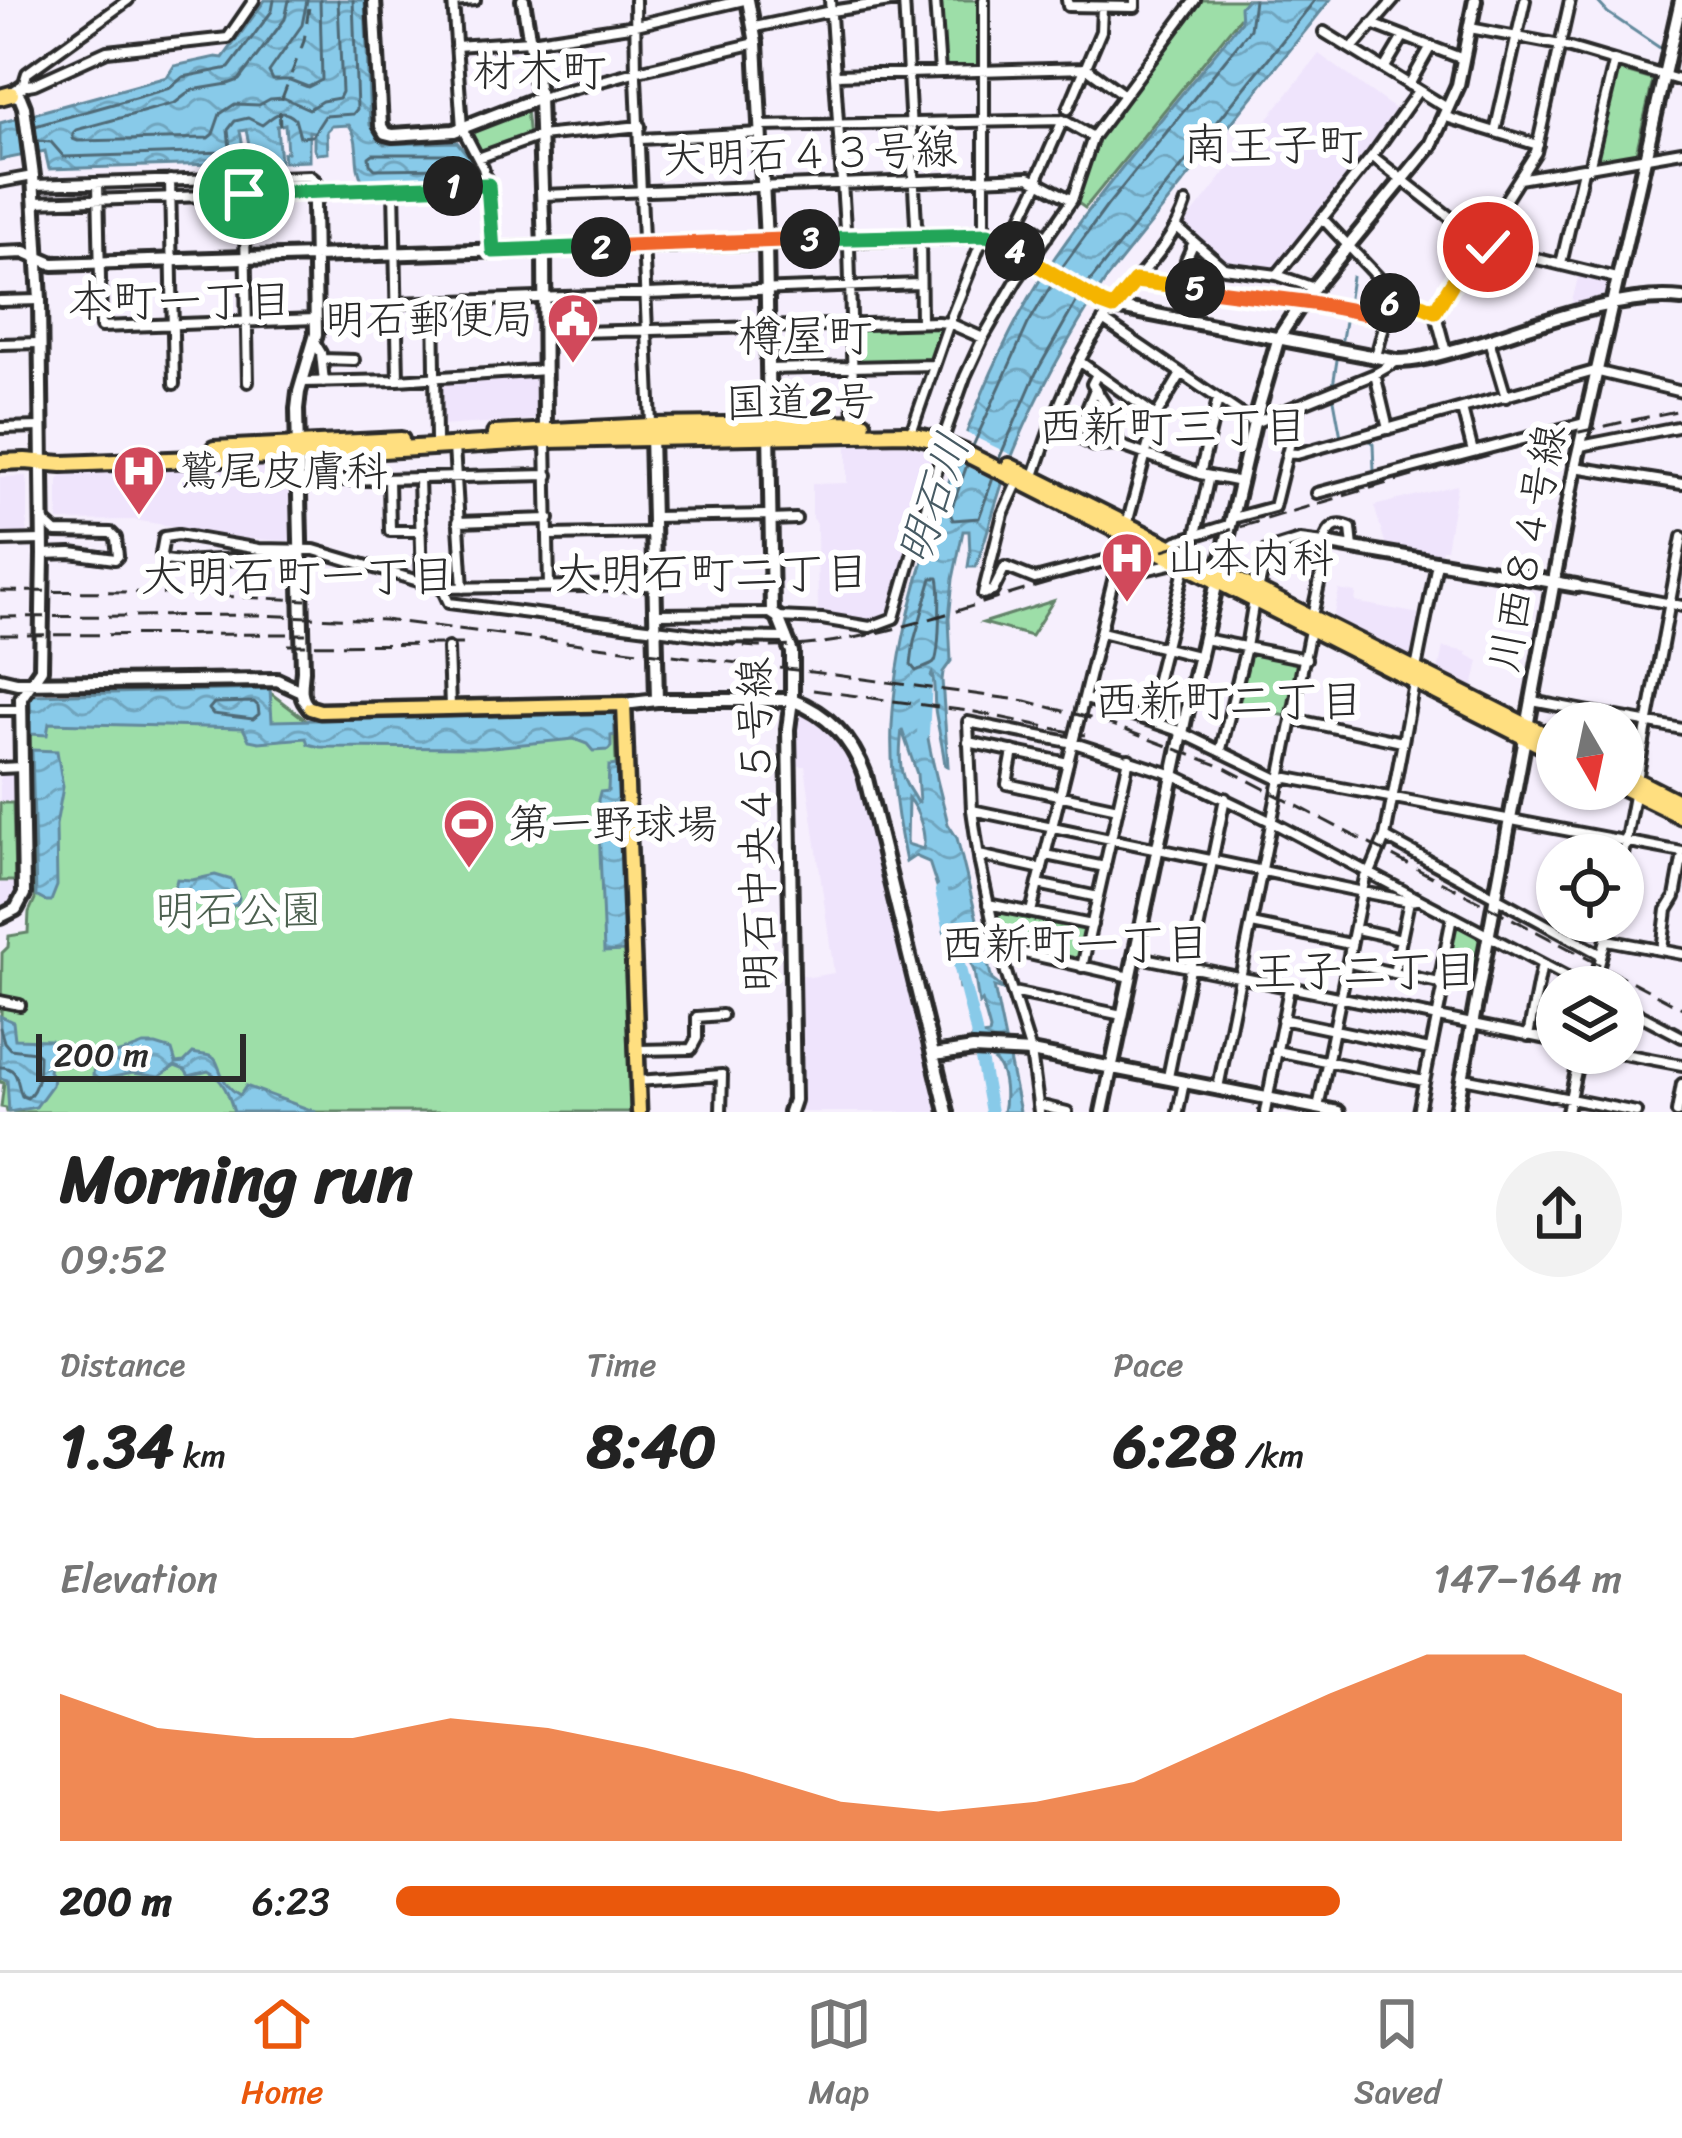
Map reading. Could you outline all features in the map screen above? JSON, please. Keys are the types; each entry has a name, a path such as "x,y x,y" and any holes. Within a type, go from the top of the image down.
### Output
{"highway":[{"name":"国道2号","path":"0,462 62,464 436,439 854,423 913,427 1311,622 1536,739"},
{"name":"国道2号","path":"768,429 906,433 946,440"},
{"name":"国道2号","path":"299,450 454,446 545,435"},
{"name":"国道2号","path":"1176,558 1219,576"},
{"name":"国道2号","path":"1525,731 1536,734"},
{"path":"1644,789 1682,804"},
{"path":"1644,792 1682,816"}],"main road":[{"path":"310,708 624,704 639,1112"}],"street":[{"path":"11,92 27,73 128,0"},
{"path":"11,92 106,51 228,38 254,0"},
{"path":"374,0 385,134 462,128 539,98 756,43"},
{"path":"475,0 453,1 456,46 462,128 488,185 493,251"},
{"path":"523,0 539,98 550,586"},
{"path":"635,0 657,700"},
{"path":"456,46 637,26 746,0 756,43 764,185 775,615 870,626 894,618 965,377 983,338 1072,200 1093,137 1195,0"},
{"path":"754,27 831,5 904,0 921,321"},
{"path":"935,0 940,72"},
{"path":"913,427 984,235 984,0"},
{"path":"1067,0 1068,6 1102,8 1136,7 1136,0"},
{"path":"1351,49 1394,0"},
{"path":"1102,1112 1182,735 1254,423 1279,337 1302,302 1431,145 1458,85 1475,0"},
{"path":"1496,132 1526,0"},
{"path":"1446,352 1435,311 1538,145 1570,0"},
{"path":"831,5 851,286 854,423"},
{"name":"川西８４号線","path":"1456,1112 1594,371 1681,6"},
{"path":"1068,109 1101,31 1102,8"},
{"path":"1372,24 1463,59"},
{"path":"1470,28 1560,45 1614,63 1665,67 1682,81"},
{"path":"1324,32 1447,113 1538,145"},
{"path":"1384,69 1403,37"},
{"path":"1276,275 1372,156 1413,88 1431,46"},
{"path":"1561,264 1614,63"},
{"path":"836,75 1087,68 1124,95"},
{"path":"0,917 16,909 24,894 21,698 41,664 43,554 34,180 24,107 11,92"},
{"path":"640,140 838,124 1063,120 1093,137"},
{"path":"1046,237 1022,219 1063,120"},
{"path":"478,158 540,136 640,126"},
{"path":"1519,179 1682,151"},
{"path":"1372,156 1488,247 1616,278"},
{"path":"0,182 310,176 316,181 315,344 297,409 301,691 310,708"},
{"path":"244,178 248,382"},
{"name":"大明石４３号線","path":"543,195 986,178 1039,180 1072,200"},
{"path":"170,180 174,384"},
{"path":"98,183 101,327 316,319"},
{"path":"35,202 488,185"},
{"path":"394,188 398,380"},
{"path":"1119,557 1035,579 1005,567 993,591 982,594 1003,514 1107,306 1135,281 1178,227 1186,203"},
{"path":"1322,218 1393,293 1435,311"},
{"path":"1178,227 1224,268 1276,275 1314,288"},
{"path":"0,253 25,252 53,264 984,235 1107,306 1397,361 1419,360 1610,304 1663,296 1682,299"},
{"path":"1183,287 1194,242"},
{"path":"1135,281 1386,317"},
{"path":"397,303 919,284"},
{"path":"1376,356 1393,293"},
{"path":"0,301 40,300"},
{"path":"434,302 436,439"},
{"path":"1103,320 1254,423"},
{"path":"545,333 921,321 949,323 983,338"},
{"path":"1489,340 1506,397"},
{"path":"0,344 40,343"},
{"path":"315,344 324,382"},
{"path":"322,359 354,360"},
{"path":"1079,361 1156,416"},
{"path":"1254,423 1397,361"},
{"path":"768,369 934,365"},
{"path":"302,382 545,370"},
{"path":"1288,453 1594,371 1682,392"},
{"path":"1096,374 1092,383 1108,410 1119,445"},
{"path":"1031,912 1145,455 1156,416 1181,374"},
{"path":"1375,374 1388,429"},
{"path":"1076,436 1095,389"},
{"path":"1196,536 1218,400"},
{"path":"1147,719 1165,649 1177,541 1274,507 1300,405"},
{"path":"1462,409 1473,452"},
{"path":"1052,423 1094,446 1119,445 1205,475 1241,482"},
{"path":"1317,493 1584,423"},
{"path":"1579,446 1682,426"},
{"path":"0,428 41,427"},
{"path":"454,446 463,588"},
{"path":"1575,467 1682,484"},
{"path":"301,481 548,475"},
{"path":"419,478 422,582"},
{"path":"388,479 390,531 421,531"},
{"path":"653,517 796,519"},
{"path":"458,522 549,519"},
{"path":"43,520 56,532 111,533 118,556 115,560 43,554"},
{"path":"1218,1088 1328,531 1336,525 1351,528 1353,548"},
{"path":"550,535 653,532"},
{"path":"302,550 289,556 169,561 162,557 162,541 178,535 314,550 442,588 654,585"},
{"path":"1644,732 1682,536"},
{"path":"0,541 43,540"},
{"path":"1221,749 1268,550 1300,540 1682,606"},
{"path":"238,559 245,551 241,545"},
{"path":"1114,578 1170,564 1176,558"},
{"path":"938,1054 974,1049 1028,1052 1327,1110 1327,1061 1350,944 1385,837 1436,563"},
{"path":"442,588 449,603 718,637 788,638"},
{"name":"明石中央４５号線","path":"656,614 775,615 793,652 788,729 794,1082 790,1112"},
{"path":"1101,632 1201,657"},
{"path":"1204,639 1306,659"},
{"path":"448,648 450,707"},
{"path":"0,679 16,683 277,680 301,691"},
{"path":"1086,699 1221,749 1280,780 1588,834"},
{"path":"624,704 792,700 811,707 843,734 857,752 865,775 938,1054 947,1112"},
{"path":"1532,701 1682,729"},
{"path":"0,710 21,710"},
{"path":"1293,719 1402,742"},
{"path":"1067,1112 1038,1109 978,855 968,722 1074,743 1174,775 1546,966"},
{"path":"968,742 1068,763"},
{"path":"1013,752 1007,784 1118,808"},
{"path":"1082,967 1129,759"},
{"path":"0,768 23,767"},
{"path":"1168,1077 1225,798"},
{"path":"972,810 1414,900"},
{"path":"1385,837 1600,954"},
{"path":"1644,846 1682,855 1662,950"},
{"path":"978,855 1042,869"},
{"path":"1046,855 1105,867"},
{"path":"1039,884 1098,897"},
{"path":"1394,973 1414,900"},
{"path":"988,904 1092,925"},
{"path":"1418,1112 1452,917"},
{"path":"1252,924 1350,944"},
{"path":"1361,930 1401,939"},
{"path":"1596,966 1606,942"},
{"path":"1618,942 1682,954"},
{"path":"998,947 1130,977"},
{"path":"1134,956 1536,1037"},
{"path":"1354,964 1439,982"},
{"path":"1528,1036 1542,964"},
{"path":"1265,1112 1288,988"},
{"path":"1011,992 1122,1016"},
{"path":"0,1001 20,1005"},
{"path":"636,1050 691,1049 697,1038 697,1017 722,1015"},
{"path":"1644,1017 1682,1037"},
{"path":"1282,1019 1430,1050"},
{"path":"1276,1051 1424,1081"},
{"path":"1644,1058 1682,1065"},
{"path":"1567,1112 1575,1074"},
{"path":"637,1082 722,1076 721,1112"},
{"path":"1463,1078 1636,1112"},
{"path":"1178,1112 1185,1081"},
{"path":"1677,1112 1682,1084"}],"shaded area":[{"path":"1319,54 1399,112 1275,268 1227,264 1183,226"},
{"path":"1579,273 1609,280 1607,291 1571,306"},
{"path":"535,376 533,420 440,426 441,381"},
{"path":"847,443 900,443 937,454 890,615 869,625 818,617 812,484 847,483"},
{"path":"285,467 290,471 291,541 248,539 134,520 58,521 58,480 64,473"},
{"path":"27,476 27,537 0,538 0,477"},
{"path":"1457,485 1446,549 1440,557 1387,549 1374,506"},
{"path":"1339,590 1356,593 1355,602 1420,614 1412,658 1333,618"},
{"path":"1443,647 1467,652 1479,661 1473,688 1438,671"},
{"path":"803,713 842,742 853,758 941,1112 797,1112 798,973 810,977 834,973 805,766 794,766 794,721"},
{"path":"0,771 14,771 16,786 17,895 10,904 0,904"}],"green space":[{"path":"938,0 978,0 976,67 942,66"},
{"path":"1199,0 1254,0 1085,208 1075,201 1096,138"},
{"path":"1614,72 1653,80 1635,157 1595,164"},
{"path":"526,109 529,138 481,154 470,130"},
{"path":"940,328 931,362 857,364 857,332 861,329"},
{"path":"1053,601 1031,636 983,623"},
{"path":"1251,653 1301,662 1287,716 1235,706"},
{"name":"明石公園","path":"269,692 307,721 614,715 631,1112 7,1112 1,1107 2,953 9,936 28,933 35,899 28,696"},
{"path":"0,803 13,803 15,881 0,881"},
{"path":"993,910 1085,927 1080,961 1001,945"},
{"path":"1454,924 1481,938 1471,991 1443,982"}],"water":[{"path":"265,0 365,0 370,125 384,144 457,142 469,157 474,179 363,181 349,125 327,131 328,153 317,154 314,132 309,131 309,161 284,162 285,124 277,126 280,162 249,163 246,130 240,131 246,163 49,169 45,151 0,160 0,123 167,77 174,66 223,58"},
{"path":"1246,0 1330,0 1107,278 1056,362 1024,428 976,567 968,567 969,531 963,531 949,619 951,661 942,680 948,766 932,674 927,688 926,726 948,824 957,838 992,980 1006,991 994,987 1020,1112 1003,1112 999,1068 970,1049 972,1037 989,1035 990,1030 982,1001 979,1004 974,971 962,951 959,989 954,946 944,931 948,920 929,862 915,856 906,862 892,743 903,638 925,552 955,465 1020,313 1099,196 1241,21 1240,7","holes":["902,730 917,774 917,803 902,772","908,798 921,823 923,849 907,844"]},
{"path":"270,689 272,721 614,713 615,735 608,750 593,751 574,739 483,748 320,747 308,744 306,738 249,740 243,728 49,723 47,735 30,734 32,695"},
{"path":"32,750 57,751 63,787 56,825 57,886 51,901 36,896"},
{"path":"617,765 625,951 604,952 598,800 600,792 608,791 609,766"},
{"path":"215,875 232,880 237,905 216,910 197,902 183,909 168,898 167,891 177,879"},
{"path":"0,1016 13,1022 15,1039 50,1040 52,1085 36,1107 9,1112 7,1080 0,1078"},
{"path":"143,1045 172,1050 176,1063 193,1053 210,1056 240,1095 246,1086 316,1112 234,1112 222,1083 208,1071 189,1076 175,1066 159,1077 133,1073 99,1080 93,1075 94,1063"}],"pier":[{"path":"1047,258 1103,294 1092,311 1036,276"},
{"path":"960,430 1018,458 1009,487 950,458"}],"waterway":[{"path":"1596,0 1663,54"},
{"path":"1348,304 1352,277"},
{"path":"1342,339 1346,315"},
{"path":"1333,386 1337,360"},
{"path":"1333,394 1341,437"},
{"path":"1347,444 1368,439 1373,444 1374,471"},
{"path":"1397,549 1427,554"},
{"path":"1414,657 1427,582"},
{"name":"明石川","path":"923,734 926,682"},
{"path":"1405,706 1408,688"},
{"name":"明石川","path":"941,891 951,935"},
{"name":"明石川","path":"958,961 991,1112"}],"ferry route":[{"path":"280,126 279,106 304,41 310,0"}],"railway":[{"path":"717,643 800,646 875,633 1445,467 1682,410"},
{"path":"0,591 306,600"},
{"path":"0,617 258,615 384,620 1026,701 1101,721 1223,767 1682,1008"},
{"path":"0,635 306,634"},
{"path":"288,645 462,644"},
{"path":"813,690 975,712 1085,735"}],"place":[{"name":"明石郵便局","path":"573,365"},
{"name":"鷲尾皮膚科","path":"139,517"},
{"name":"山本内科","path":"1127,604"},
{"name":"第一野球場","path":"469,870"}],"district":[{"name":"材木町","path":"539,71"},
{"name":"南王子町","path":"1273,145"},
{"name":"本町一丁目","path":"180,301"},
{"name":"樽屋町","path":"805,336"},
{"name":"西新町三丁目","path":"1173,427"},
{"name":"大明石町二丁目","path":"712,573"},
{"name":"大明石町一丁目","path":"298,576"},
{"name":"西新町二丁目","path":"1229,701"},
{"name":"西新町一丁目","path":"1075,944"},
{"name":"王子二丁目","path":"1365,971"}],"route":[{"path":"244,194 488,185 493,251 988,235 1113,308 1135,281 1386,317 1393,293 1435,311 1478,241 1488,247"}]}
